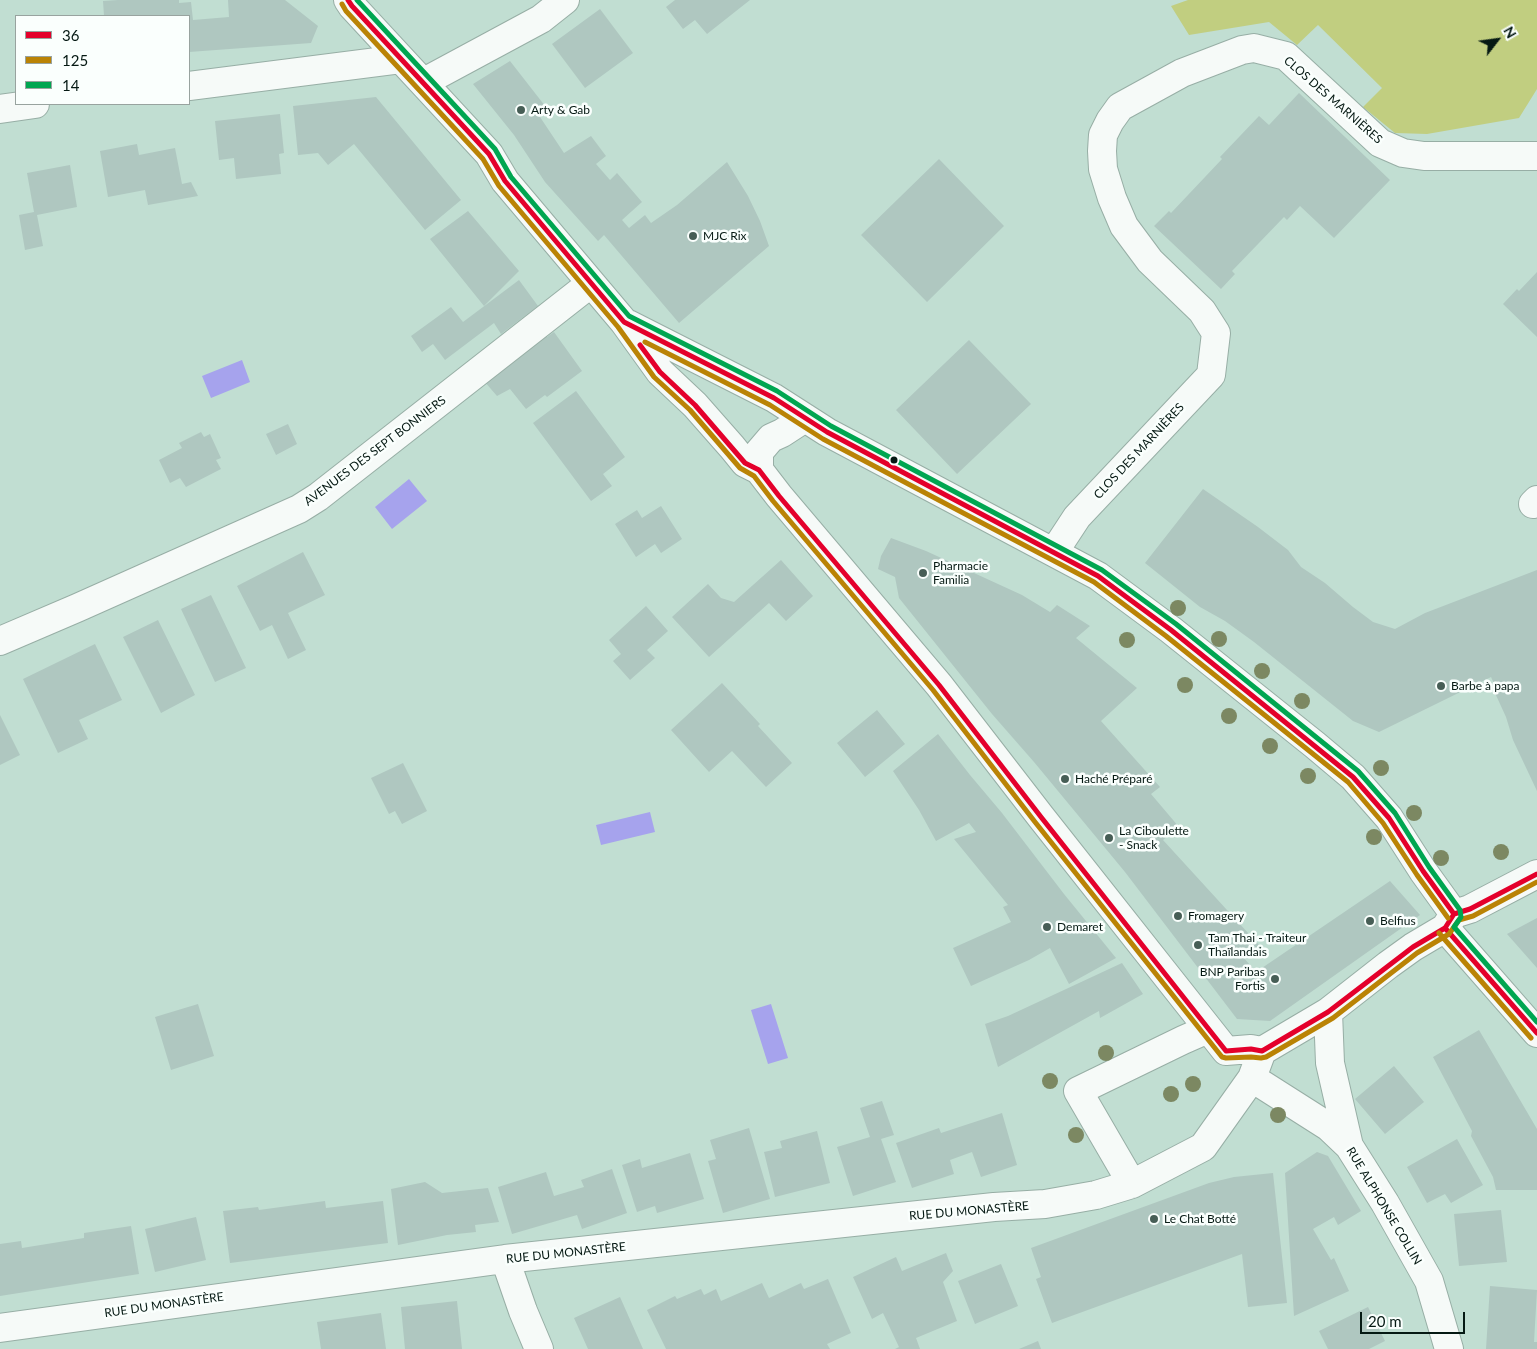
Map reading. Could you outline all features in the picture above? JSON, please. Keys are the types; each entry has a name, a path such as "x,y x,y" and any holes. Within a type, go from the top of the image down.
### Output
{"street":[{"path":"348,0 489,154 504,181 624,322 660,372 695,405 746,463 759,470 778,496 939,685 1226,1051 1251,1049 1262,1051 1328,1012 1394,960 1450,921 1537,874"},
{"path":"424,82 542,19 565,0"},
{"name":"CLOS DES MARNIÈRES","path":"1054,552 1077,517 1211,375 1216,333 1202,312 1150,261 1124,226 1112,198 1103,169 1103,135 1120,107 1182,73 1242,50 1254,48 1286,56 1380,143 1403,153 1424,156 1537,156"},
{"path":"190,86 401,59"},
{"path":"0,109 28,105"},
{"name":"AVENUES DES SEPT BONNIERS","path":"0,640 77,608 299,509 318,497 590,284"},
{"path":"624,322 774,398 804,418 896,469 1098,576 1171,630 1315,745 1353,778 1389,818 1423,871 1450,921 1537,1033"},
{"path":"759,470 759,452 770,438 782,433 804,418"},
{"path":"1328,1012 1330,1063 1349,1146"},
{"path":"1132,1184 1078,1091 1208,1029"},
{"name":"RUE DU MONASTÈRE","path":"0,1328 505,1259 994,1207 1045,1204 1096,1195 1132,1184 1203,1147 1252,1078 1262,1051"},
{"name":"RUE ALPHONSE COLLIN","path":"1252,1078 1329,1127 1349,1146 1385,1203 1429,1281 1449,1349"},
{"path":"505,1259 522,1311 539,1349"}],"green space":[{"path":"1188,0 1537,0 1537,89 1519,118 1427,134 1395,133 1363,107 1382,88 1318,25 1297,45 1269,22 1189,35 1171,6"}],"shaded area":[{"path":"242,360 250,382 211,398 202,376"},
{"path":"409,479 427,501 392,529 375,507"},
{"path":"650,812 655,832 601,845 596,825"},
{"path":"771,1004 788,1058 768,1064 751,1010"}],"building":[{"path":"179,0 179,3 191,2 193,20 229,17 228,0 285,0 318,26 311,43 190,52 190,15 104,15 103,1"},
{"path":"675,0 750,0 707,34 695,20 683,29 666,7"},
{"path":"600,9 633,53 585,88 552,44"},
{"path":"510,61 549,111 540,117 564,153 591,136 606,156 596,164 610,180 617,173 642,202 622,220 629,228 645,215 651,223 677,205 727,162 748,196 769,246 679,323 604,235 598,241 545,182 514,135 473,84"},
{"path":"1299,93 1390,180 1334,238 1300,206 1287,220 1284,217 1232,271 1235,274 1221,289 1154,226 1169,211 1171,213 1259,116 1269,125"},
{"path":"376,97 461,200 425,230 354,144 328,165 318,153 298,155 293,106"},
{"path":"280,114 284,153 279,154 281,174 236,179 234,158 219,160 215,121"},
{"path":"137,144 139,155 175,148 182,184 191,182 198,196 148,205 145,190 108,197 100,151"},
{"path":"939,159 1004,226 927,302 861,235"},
{"path":"70,165 77,207 37,215 43,246 25,250 19,215 34,212 27,173"},
{"path":"468,211 519,271 484,306 430,239"},
{"path":"1537,272 1537,337 1503,304"},
{"path":"519,280 538,306 501,334 494,323 445,360 433,344 422,352 411,336 451,307 463,322"},
{"path":"542,331 547,337 554,332 582,371 547,397 545,395 526,409 510,389 497,396 484,381"},
{"path":"969,340 1031,404 957,474 896,410"},
{"path":"576,391 625,457 603,474 612,486 591,501 533,423"},
{"path":"288,424 297,444 276,455 266,434"},
{"path":"201,432 204,437 210,434 221,458 216,460 221,469 186,487 180,478 170,483 159,460 182,448 179,443"},
{"path":"1203,489 1288,550 1301,567 1325,583 1373,622 1395,629 1425,613 1537,570 1537,791 1513,740 1506,717 1495,693 1498,692 1491,677 1379,732 1353,721 1254,642 1225,621 1200,607 1145,563"},
{"path":"661,506 682,539 661,553 655,544 636,557 615,524 637,510 642,518"},
{"path":"891,538 926,551 1022,595 1050,612 1057,605 1090,626 1076,638 1137,688 1101,721 1160,787 1151,794 1179,827 1163,840 1259,945 1244,958 1256,972 1390,881 1420,915 1270,1021 1237,1019 1125,872 992,714 899,598 895,577 878,569 881,556"},
{"path":"303,552 325,595 288,613 306,650 288,659 272,625 260,631 237,586"},
{"path":"781,560 813,596 786,621 769,603 709,657 672,617 708,584 721,598 734,602"},
{"path":"211,595 246,668 215,682 181,609"},
{"path":"646,606 668,631 647,650 655,658 630,680 613,661 621,654 609,640"},
{"path":"158,620 195,695 161,713 123,637"},
{"path":"95,644 122,700 79,720 88,739 58,753 23,679"},
{"path":"722,683 760,724 758,726 792,763 766,787 732,751 709,772 671,730"},
{"path":"877,710 905,744 865,777 837,743"},
{"path":"0,715 20,755 0,765"},
{"path":"938,734 1116,958 1069,984 1050,948 1029,960 971,986 953,948 1011,922 1003,907 1008,905 954,839 976,832 969,823 936,841 919,810 893,771"},
{"path":"403,763 427,811 402,824 395,811 389,814 371,778"},
{"path":"1537,918 1537,968 1507,934"},
{"path":"1122,963 1143,994 1100,1018 1099,1011 998,1067 985,1024 1008,1016"},
{"path":"198,1004 214,1056 171,1070 155,1017"},
{"path":"1479,1030 1537,1129 1537,1190 1496,1190 1493,1177 1471,1136 1472,1131 1433,1057"},
{"path":"1394,1066 1424,1102 1385,1134 1355,1099"},
{"path":"882,1101 894,1135 881,1139 896,1182 853,1196 837,1147 870,1137 860,1108"},
{"path":"1002,1113 1017,1165 981,1177 972,1152 950,1160 954,1174 912,1188 896,1143 939,1128 941,1133"},
{"path":"749,1128 770,1199 723,1213 708,1161 716,1159 710,1140"},
{"path":"817,1131 830,1183 775,1197 764,1152 782,1148 780,1141"},
{"path":"1457,1139 1483,1185 1451,1203 1445,1194 1427,1203 1407,1167"},
{"path":"1317,1152 1328,1156 1361,1211 1338,1225 1334,1217 1313,1229 1331,1260 1334,1258 1349,1291 1294,1316 1285,1173"},
{"path":"690,1153 704,1199 657,1213 655,1206 637,1212 622,1165 640,1159 642,1168"},
{"path":"612,1169 627,1213 582,1229 577,1215 512,1234 498,1187 546,1172 554,1196 584,1187 581,1180"},
{"path":"1273,1173 1287,1303 1248,1307 1242,1254 1052,1323 1036,1279 1041,1277 1031,1248 1209,1183 1234,1177"},
{"path":"425,1182 442,1193 488,1188 499,1222 475,1225 476,1232 447,1235 398,1245 391,1189"},
{"path":"325,1201 326,1208 383,1201 388,1243 230,1263 223,1211 258,1207 259,1210"},
{"path":"1501,1210 1507,1262 1459,1266 1454,1214"},
{"path":"196,1217 206,1260 155,1272 145,1229"},
{"path":"131,1226 139,1274 0,1296 0,1244 21,1241 22,1248 84,1238 84,1233"},
{"path":"946,1253 953,1271 943,1282 957,1321 916,1338 920,1349 895,1349 899,1347 883,1313 872,1319 853,1277 896,1257 902,1271"},
{"path":"1001,1264 1018,1306 975,1324 958,1281"},
{"path":"828,1279 851,1333 827,1344 830,1349 666,1349 647,1310 675,1296 677,1299 701,1289 704,1295 716,1289 721,1301 762,1283 769,1298 801,1283 804,1289"},
{"path":"1490,1286 1537,1290 1534,1342 1537,1342 1537,1349 1486,1349"},
{"path":"620,1297 643,1349 588,1349 574,1318"},
{"path":"457,1301 462,1349 405,1349 401,1307"},
{"path":"1368,1307 1385,1341 1369,1349 1328,1349 1319,1331"},
{"path":"381,1313 386,1349 321,1349 317,1322"},
{"path":"1038,1341 1041,1349 1019,1349"}],"transit line":[{"name":"36","path":"348,0 489,154 505,181 624,322 774,398 827,432 1098,576 1171,630 1353,777 1389,818 1423,871 1454,914"},
{"name":"14","path":"357,0 495,149 511,177 629,316 777,391 831,426 1102,570 1176,624 1358,771 1395,813 1429,867 1460,910 1461,917 1454,927 1537,1022"},
{"name":"125","path":"342,4 346,11 483,159 499,186 618,327 654,377 690,410 740,468 754,476 933,690 1035,822 1222,1057 1266,1057 1333,1018 1417,953 1449,934 1459,920 1473,916 1537,882"},
{"name":"125","path":"645,342 770,405 823,439 1094,582 1166,636 1348,782 1383,823 1448,918"},
{"name":"36","path":"640,345 660,372 695,405 745,463 759,470 939,685 1226,1051 1251,1049 1262,1051"},
{"name":"36","path":"1262,1051 1328,1012 1413,947 1445,928 1454,914 1470,909 1537,874"},
{"name":"36","path":"1445,928 1537,1033"},
{"name":"125","path":"1439,933 1531,1038"}],"place":[{"name":"Arty & Gab","path":"521,110"},
{"name":"MJC Rix","path":"693,236"},
{"name":"Pharmacie Familia","path":"923,573"},
{"name":"Barbe à papa","path":"1441,686"},
{"name":"Haché Préparé","path":"1065,779"},
{"name":"La Ciboulette - Snack","path":"1109,838"},
{"name":"Fromagery","path":"1178,916"},
{"name":"Belfius","path":"1370,921"},
{"name":"Demaret","path":"1047,927"},
{"name":"Tam Thai - Traiteur Thaïlandais","path":"1198,945"},
{"name":"BNP Paribas Fortis","path":"1275,979"},
{"name":"Le Chat Botté","path":"1154,1219"}]}
